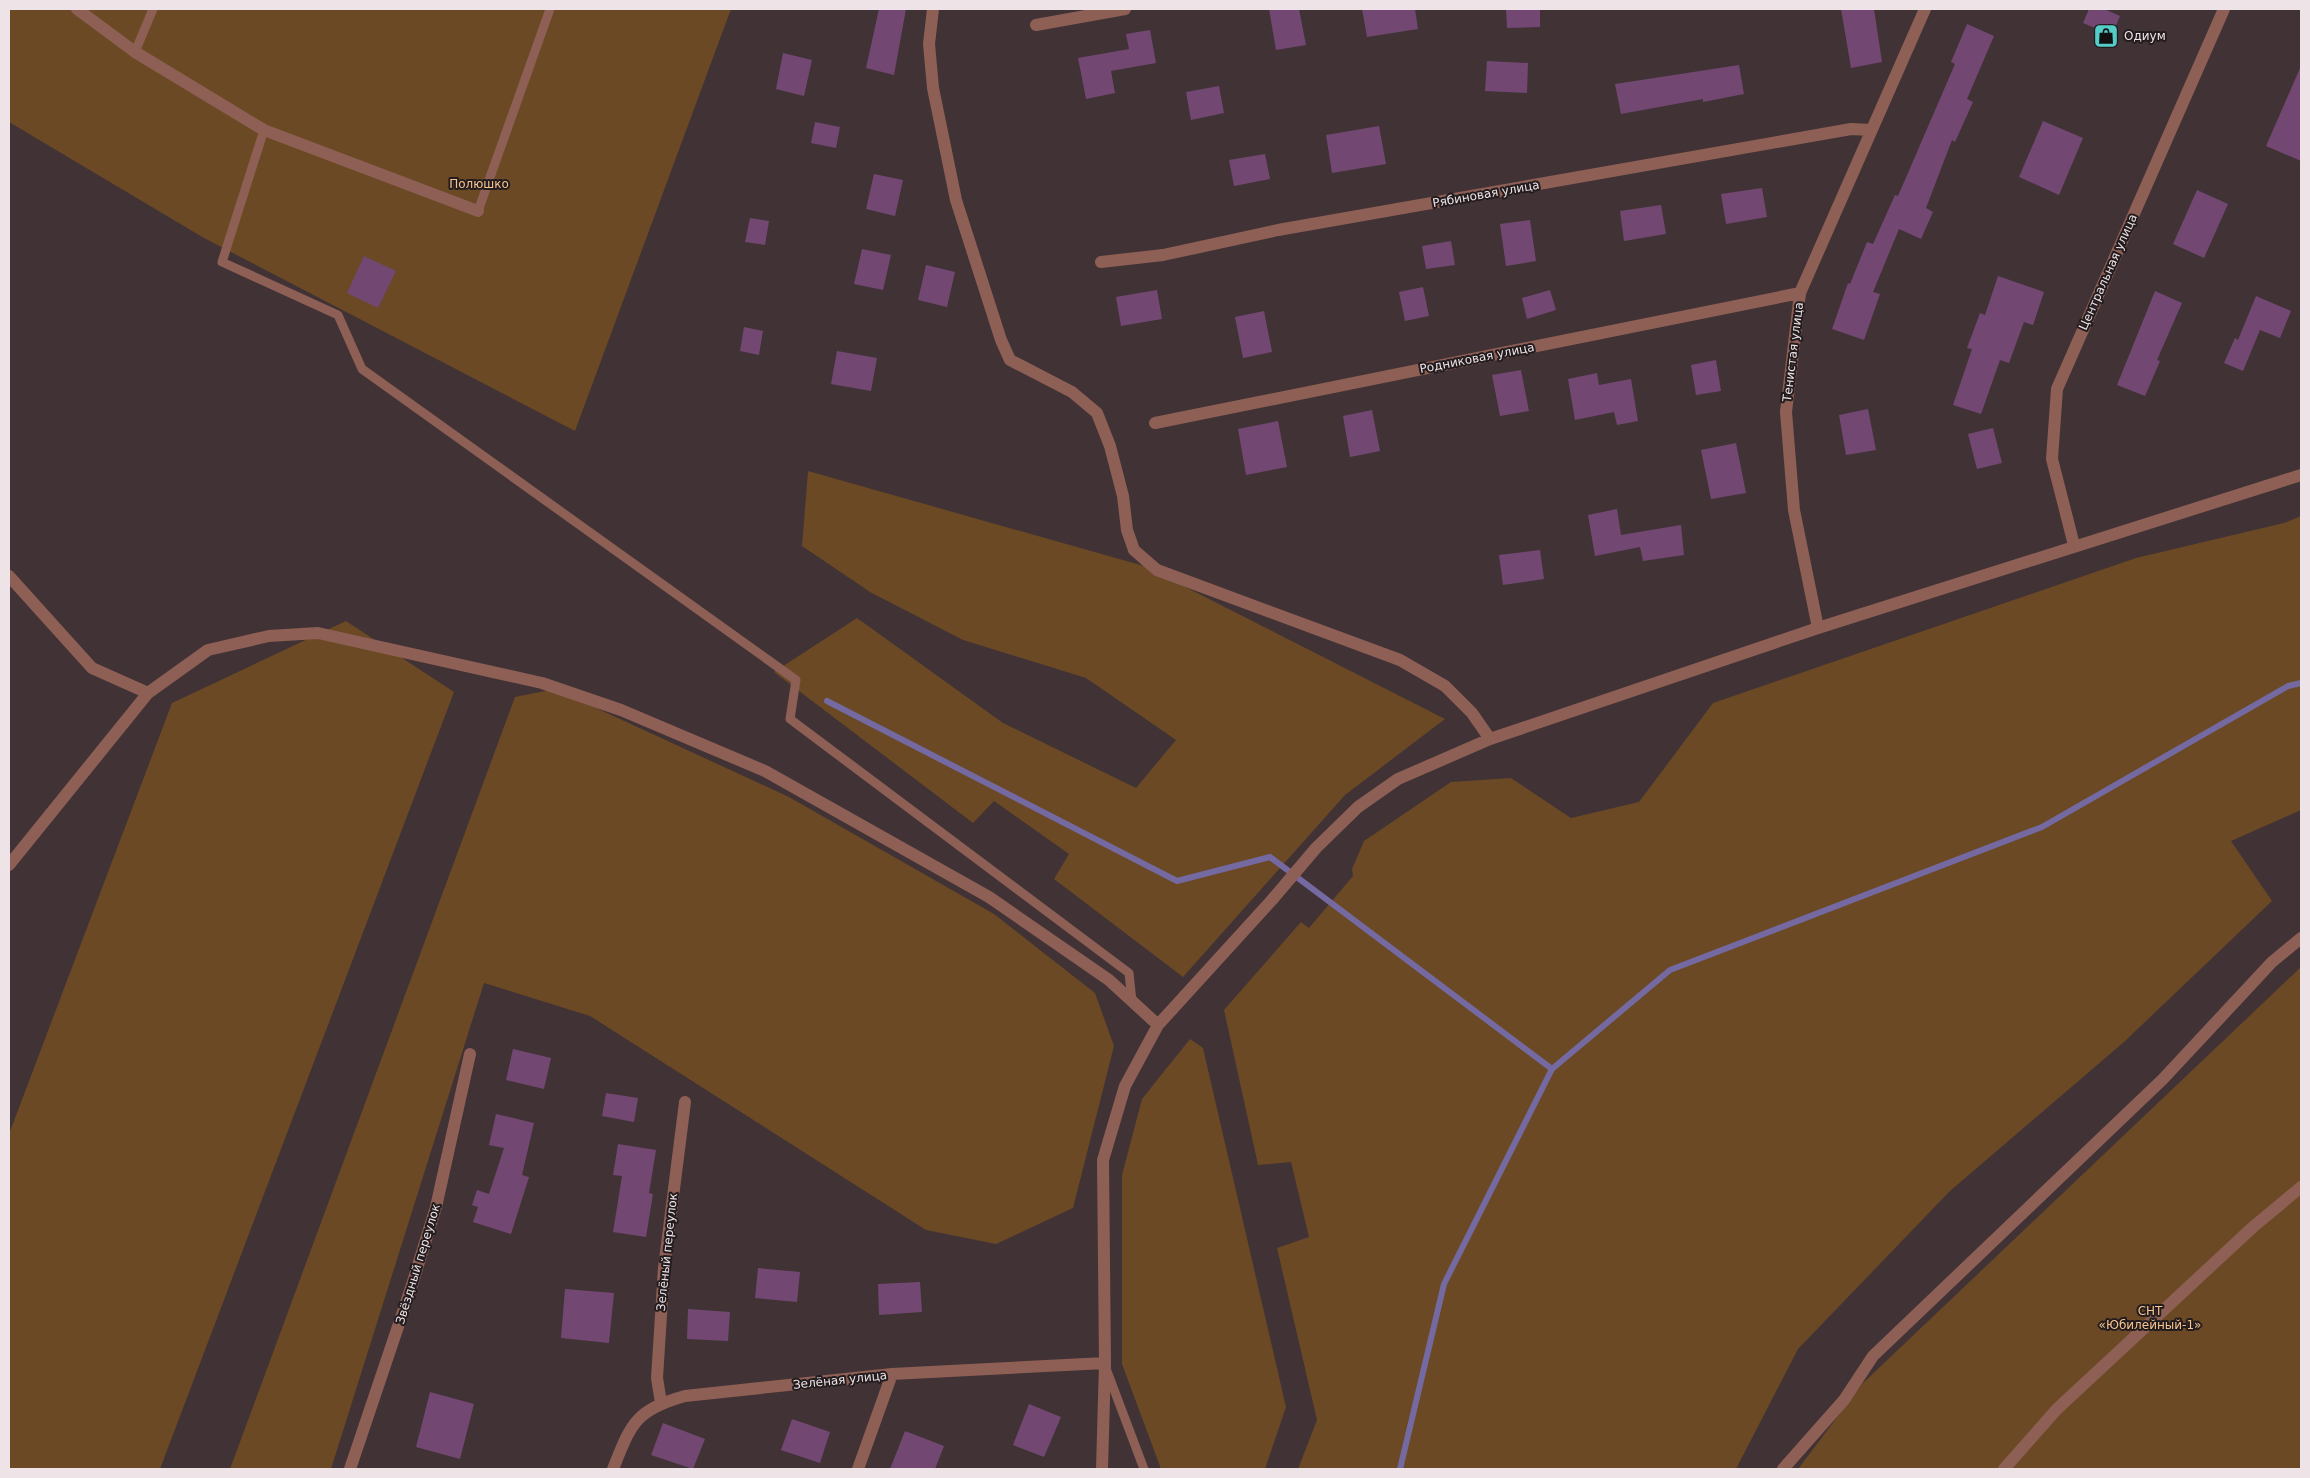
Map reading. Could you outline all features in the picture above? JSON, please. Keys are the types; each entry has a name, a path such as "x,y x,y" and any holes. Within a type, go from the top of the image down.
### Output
{"street":[{"path":"77,9 135,52 264,130 478,211"},
{"path":"933,9 929,44 933,88 956,200 1002,340 1010,360 1072,392 1097,413 1110,446 1123,496 1127,530 1134,550 1157,570 1400,660 1445,686 1472,713 1490,739"},
{"path":"1036,25 1125,9"},
{"name":"Тенистая улица","path":"1818,628 1794,510 1786,412 1800,293 1925,9"},
{"name":"Центральная улица","path":"2074,545 2052,459 2057,389 2224,9"},
{"name":"Рябиновая улица","path":"1101,262 1163,255 1278,230 1842,131 1871,130"},
{"name":"Родниковая улица","path":"1155,423 1800,293"},
{"path":"1102,1469 1105,1364 1103,1160 1125,1086 1158,1025 1271,901 1316,848 1358,807 1398,779 1490,739 1818,628 2301,474"},
{"path":"9,576 92,668 148,694"},
{"path":"9,865 148,694 208,650 269,636 318,633 542,683 621,710 765,771 989,897 1109,980 1158,1025"},
{"path":"1783,1469 1844,1400 1873,1356 2163,1079 2272,962 2301,938"},
{"name":"Звёздный переулок","path":"350,1469 411,1288 436,1207 470,1054"},
{"name":"Зелёный переулок","path":"661,1403 657,1378 664,1268 685,1102"},
{"path":"2004,1469 2058,1409 2253,1227 2301,1187"},
{"name":"Зелёная улица","path":"613,1469 626,1436 642,1414 661,1403 685,1396 892,1374 1105,1364"},
{"path":"858,1469 892,1374"}],"lane":[{"path":"135,52 153,9"},
{"path":"478,211 550,9"},
{"path":"264,130 222,262 338,315 362,368 796,680 790,718 1129,973 1132,1001"},
{"path":"1105,1364 1144,1469"}],"green space":[{"name":"Полюшко","path":"9,9 731,9 575,431 204,238 9,122"},
{"path":"808,471 1144,566 1445,719 1345,795 1183,977 1054,879 1069,854 994,801 973,823 774,672 857,618 1003,723 1136,788 1176,740 1086,678 963,640 870,592 802,546"},
{"path":"2301,516 2301,810 2231,841 2272,901 2124,1042 1950,1191 1798,1349 1736,1469 1298,1469 1317,1420 1277,1248 1309,1237 1291,1162 1258,1165 1224,1010 1301,922 1309,928 1353,876 1352,869 1364,841 1451,782 1511,778 1571,818 1639,802 1713,703 2136,558 2284,523"},
{"path":"346,621 454,692 160,1469 9,1469 9,1134 172,703"},
{"path":"555,689 789,797 994,914 1095,993 1114,1046 1073,1208 996,1244 926,1230 590,1016 484,983 331,1469 230,1469 515,697"},
{"name":"СНТ «Юбилейный-1»","path":"2301,967 2301,1469 1798,1469 1863,1383"},
{"path":"1190,1039 1203,1048 1286,1407 1265,1469 1161,1469 1122,1364 1122,1175 1142,1099"}],"building":[{"path":"879,9 906,9 894,75 866,68"},
{"path":"1269,9 1299,9 1306,45 1276,50"},
{"path":"1362,9 1415,9 1418,29 1367,37"},
{"path":"1506,9 1540,9 1540,27 1507,28"},
{"path":"1841,9 1874,9 1882,62 1851,68"},
{"path":"2089,9 2104,9 2120,16 2112,35 2083,23"},
{"path":"1967,24 1994,36 1967,99 1973,102 1955,142 1952,140 1926,208 1933,212 1921,239 1899,229 1873,292 1880,294 1864,340 1832,329 1848,283 1850,284 1867,242 1873,244 1895,195 1898,196 1955,64 1951,62"},
{"path":"1150,30 1156,63 1111,71 1115,93 1086,99 1078,58 1129,49 1126,34"},
{"path":"783,53 812,60 804,96 776,89"},
{"path":"1487,61 1528,63 1527,93 1485,91"},
{"path":"1739,65 1744,94 1703,102 1703,99 1621,114 1615,84"},
{"path":"2301,66 2301,161 2266,146"},
{"path":"1219,86 1224,113 1191,120 1186,92"},
{"path":"2043,121 2083,138 2059,195 2019,177"},
{"path":"815,122 840,127 836,148 811,143"},
{"path":"1379,126 1386,164 1332,173 1326,135"},
{"path":"1265,154 1270,179 1234,186 1229,160"},
{"path":"874,174 903,180 895,216 866,209"},
{"path":"1762,188 1767,217 1726,224 1721,194"},
{"path":"2197,190 2228,204 2204,258 2173,244"},
{"path":"1661,205 1666,234 1624,241 1620,211"},
{"path":"750,218 769,221 765,245 745,242"},
{"path":"1530,220 1536,261 1506,266 1500,224"},
{"path":"1451,241 1455,265 1426,269 1422,246"},
{"path":"862,249 891,255 883,290 854,284"},
{"path":"364,256 396,271 378,308 347,293"},
{"path":"926,265 955,272 947,307 918,300"},
{"path":"1998,276 2044,292 2033,325 2024,322 2009,363 2000,360 1981,414 1953,405 1972,349 1967,348 1980,313 1985,315"},
{"path":"1423,287 1429,316 1405,321 1399,292"},
{"path":"1157,290 1162,319 1121,326 1116,297"},
{"path":"1550,290 1556,310 1527,319 1522,298"},
{"path":"2155,291 2182,303 2157,360 2160,361 2145,396 2117,385"},
{"path":"2256,296 2291,311 2280,338 2260,330 2243,371 2224,363 2235,338 2238,340"},
{"path":"1264,311 1272,352 1243,358 1235,317"},
{"path":"744,327 763,331 759,355 740,351"},
{"path":"837,351 877,358 871,391 831,384"},
{"path":"1716,360 1721,391 1696,395 1691,365"},
{"path":"1521,370 1529,411 1500,416 1492,375"},
{"path":"1597,373 1599,385 1631,379 1638,421 1617,425 1614,412 1575,420 1568,379"},
{"path":"1868,409 1876,450 1846,455 1839,415"},
{"path":"1372,410 1380,451 1350,457 1343,416"},
{"path":"1278,421 1287,467 1246,475 1238,429"},
{"path":"1993,428 2002,463 1977,469 1968,434"},
{"path":"1736,443 1746,493 1711,499 1701,450"},
{"path":"1617,509 1621,535 1681,525 1684,555 1643,561 1640,547 1595,556 1588,515"},
{"path":"1540,550 1544,579 1503,585 1499,555"},
{"path":"513,1049 551,1058 544,1089 506,1080"},
{"path":"606,1093 638,1098 634,1122 602,1116"},
{"path":"496,1114 534,1123 522,1175 529,1177 511,1234 473,1222 478,1207 472,1205 477,1190 489,1194 504,1148 489,1145"},
{"path":"618,1144 656,1150 649,1193 653,1194 646,1237 613,1232 622,1176 613,1175"},
{"path":"758,1268 800,1272 797,1302 755,1298"},
{"path":"920,1282 922,1312 879,1315 878,1284"},
{"path":"565,1289 614,1293 609,1343 561,1338"},
{"path":"688,1309 730,1312 728,1341 687,1339"},
{"path":"430,1392 474,1404 460,1459 416,1447"},
{"path":"1029,1404 1061,1417 1044,1457 1013,1445"},
{"path":"792,1419 830,1432 820,1463 781,1450"},
{"path":"663,1423 705,1439 693,1469 651,1455"},
{"path":"905,1431 944,1446 935,1469 890,1469"}],"waterway":[{"path":"827,701 1177,881 1270,857 1552,1069 1670,970 2042,827 2288,686 2301,683"},
{"path":"1400,1469 1444,1284 1552,1069"}],"place":[{"name":"Одиум","path":"2106,36"}]}
